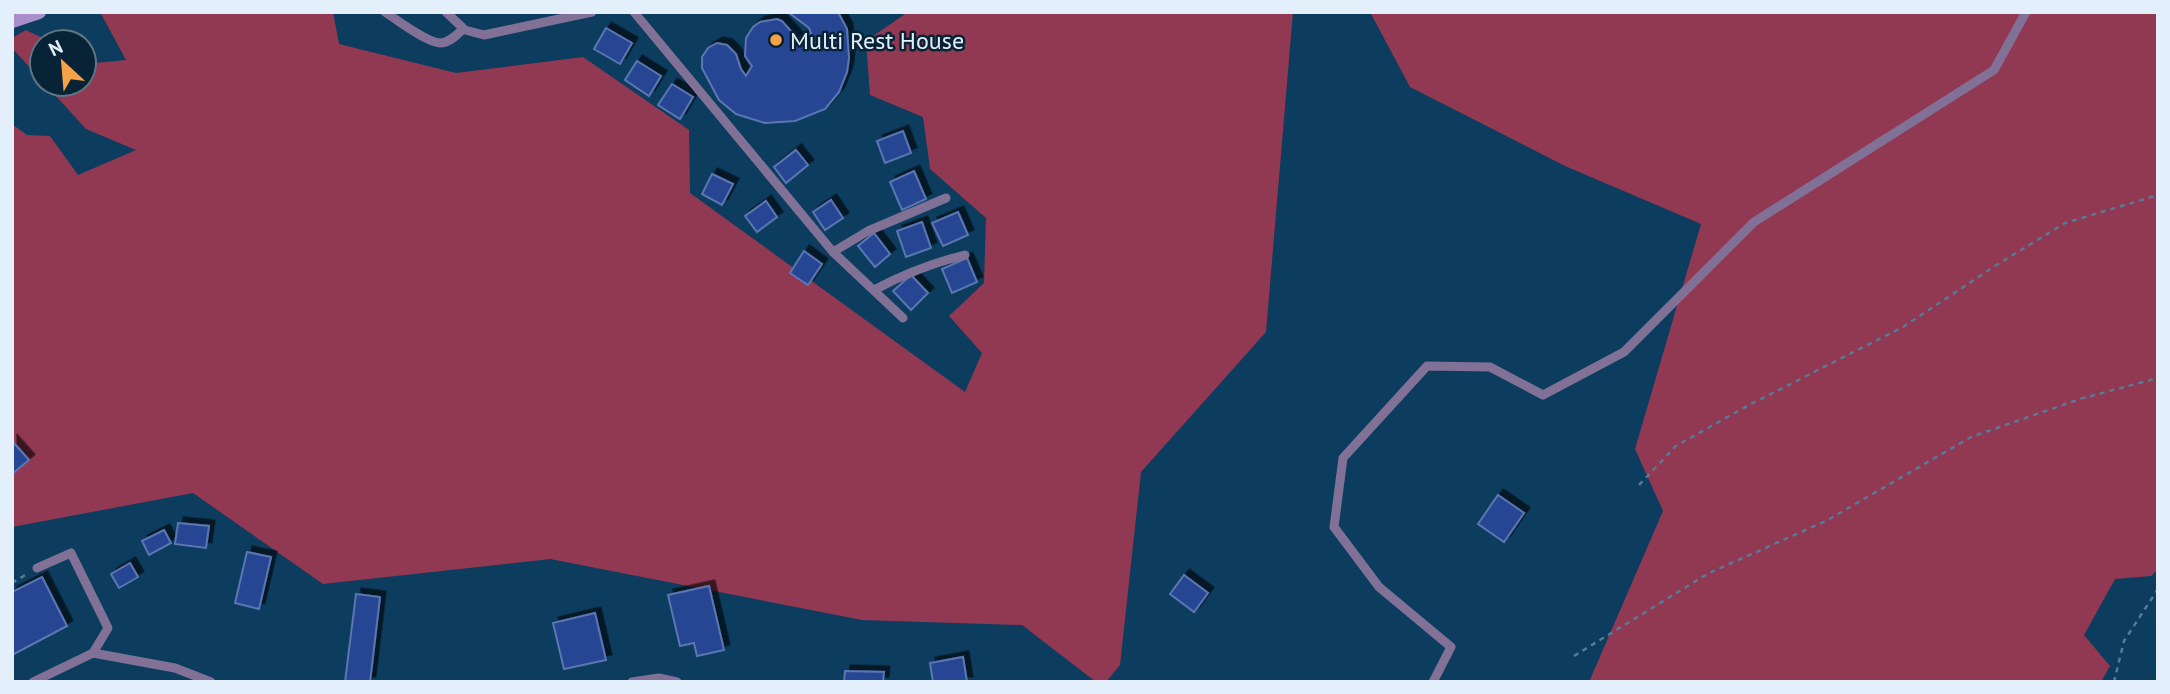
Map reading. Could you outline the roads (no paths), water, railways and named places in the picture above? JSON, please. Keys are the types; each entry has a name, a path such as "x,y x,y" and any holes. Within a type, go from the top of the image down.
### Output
{"street":[{"path":"12,21 39,12"}],"lane":[{"path":"385,12 431,41 441,43 453,39 463,29"},
{"path":"446,12 463,29 484,35 592,12"},
{"path":"634,12 833,252 903,318"},
{"path":"1433,682 1451,647 1379,587 1334,527 1343,458 1427,366 1490,367 1543,395 1624,352 1754,222 1994,70 2026,12"},
{"path":"833,252 868,231 946,198"},
{"path":"874,290 929,264 965,255"},
{"path":"33,682 93,653 108,628 71,553 37,568"},
{"path":"93,653 175,668 211,682"},
{"path":"632,682 659,678 677,682"}],"place":[{"name":"Multi Rest House","path":"776,40"}]}
